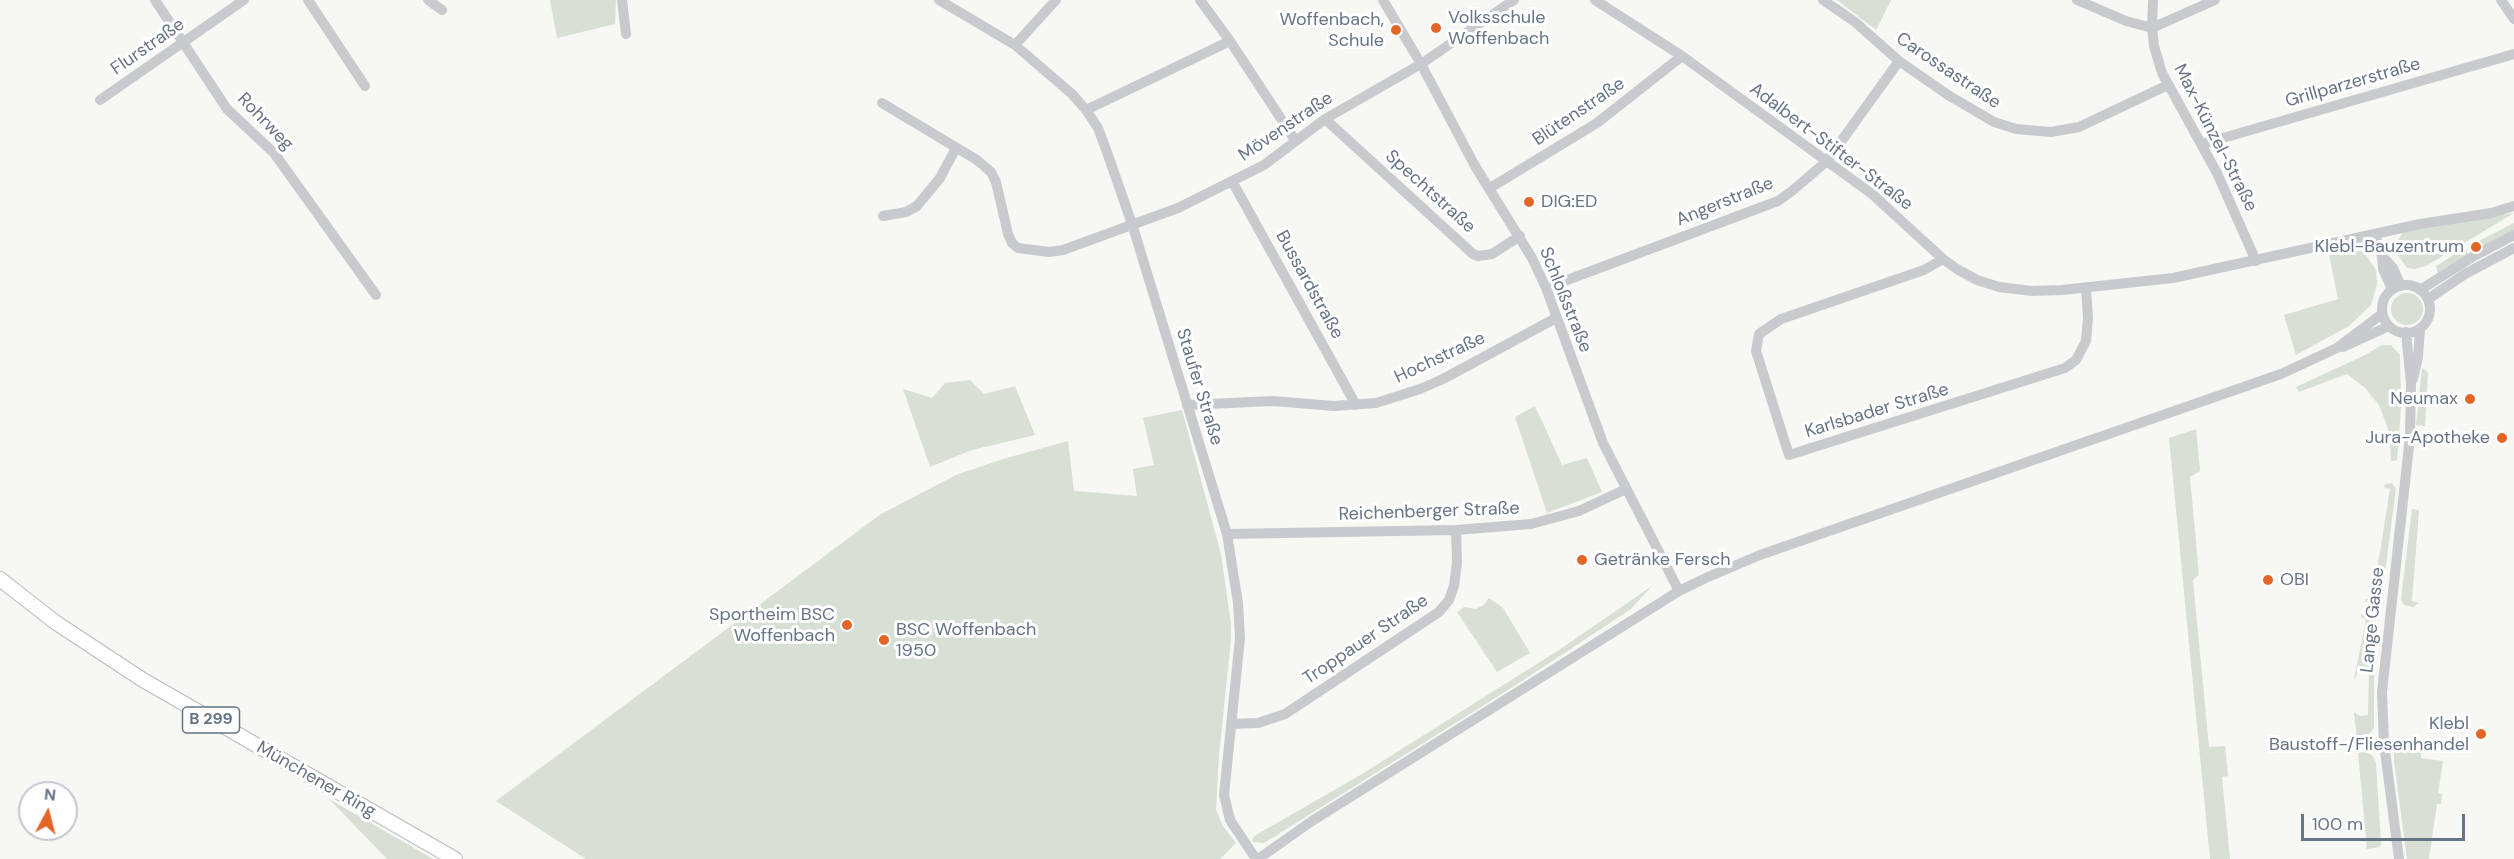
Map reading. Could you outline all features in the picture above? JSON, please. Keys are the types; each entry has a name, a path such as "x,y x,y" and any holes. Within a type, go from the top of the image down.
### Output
{"main road":[{"name":"Münchener Ring","path":"0,579 55,622 143,680 455,859"}],"street":[{"name":"Rohrweg","path":"155,0 227,109 274,153 327,230 376,295"},
{"name":"Flurstraße","path":"100,100 244,0"},
{"path":"308,0 365,86"},
{"path":"428,0 442,10"},
{"path":"622,0 626,34"},
{"name":"Staufer Straße","path":"939,0 1015,45 1072,94 1098,128 1132,224 1227,534 1240,628 1232,724 1224,778 1225,802 1234,827 1257,859"},
{"path":"1015,45 1056,0"},
{"path":"1200,0 1230,41 1295,140"},
{"name":"Schloßstraße","path":"1383,0 1421,64 1475,166 1520,236 1546,288 1603,443 1679,591"},
{"name":"Mövenstraße","path":"956,147 991,172 996,182 1012,243 1018,248 1048,252 1063,250 1178,208 1264,165 1325,119 1421,64 1514,0"},
{"name":"Adalbert-Stifter-Straße","path":"1595,0 1612,4 1872,194 1943,259 1977,280 1999,287 2032,291 2086,289 2173,278 2448,218 2491,213 2514,206"},
{"name":"Carossastraße","path":"1823,0 1855,22 1899,62 1948,95 1994,122 2016,129 2038,132 2079,127 2168,85"},
{"path":"2077,0 2126,21 2152,28 2215,0"},
{"name":"Max-Künzel-Straße","path":"2153,0 2152,28 2157,58 2168,85 2202,144 2256,261"},
{"path":"2501,0 2514,19"},
{"path":"1086,110 1230,41"},
{"name":"Grillparzerstraße","path":"2202,144 2514,54"},
{"name":"Blütenstraße","path":"1490,188 1597,123 1682,56"},
{"name":"Angerstraße","path":"1546,288 1765,207 1792,191 1827,161 1899,62"},
{"path":"882,103 956,147 939,178 917,206 906,212 883,216"},
{"name":"Spechtstraße","path":"1325,119 1473,254 1478,256 1492,254 1520,236"},
{"name":"Bussardstraße","path":"1232,181 1356,405"},
{"path":"2375,235 2382,256 2392,268 2396,288"},
{"path":"2420,290 2474,256 2514,235"},
{"path":"2428,299 2464,274 2514,248"},
{"name":"Karlsbader Straße","path":"1943,259 1924,270 1781,318 1759,334 1756,351 1789,455 2065,368 2080,354 2086,340 2088,310 2086,289"},
{"path":"2411,286 2420,290 2428,299 2430,308 2428,318 2420,329 2406,333 2389,326 2382,314 2383,301 2396,288 2411,286"},
{"path":"1257,859 1312,821 1679,591 1760,555 2194,406 2297,367 2337,348 2382,314"},
{"name":"Hochstraße","path":"1187,405 1252,401 1334,406 1376,403 1420,389 1556,318"},
{"path":"2337,348 2350,345 2389,326"},
{"name":"Lange Gasse","path":"2411,384 2418,357 2420,329"},
{"name":"Lange Gasse","path":"2399,859 2384,743 2382,692 2410,437 2411,384 2406,333"},
{"name":"Reichenberger Straße","path":"1227,534 1456,530 1501,527 1551,520 1579,512 1626,489"},
{"name":"Troppauer Straße","path":"1232,724 1258,723 1285,714 1439,612 1449,600 1454,586 1457,563 1456,530"}],"shaded area":[{"path":"550,0 616,0 615,24 557,38"},
{"path":"1837,0 1891,0 1876,30"},
{"path":"2514,213 2426,266 2415,269 2407,268 2397,254 2397,241 2403,233 2408,231"},
{"path":"2514,223 2514,231 2477,249 2474,246 2475,243"},
{"path":"2466,249 2468,255 2438,274 2436,266"},
{"path":"2349,250 2364,252 2376,270 2377,284 2371,305 2349,326 2296,355 2284,315 2338,299 2329,255"},
{"path":"2407,293 2418,298 2423,309 2418,320 2407,325 2396,320 2391,309 2396,298"},
{"path":"2382,345 2391,345 2400,355 2401,407 2397,460 2391,461 2390,434 2379,405 2365,388 2347,374 2299,392 2296,387"},
{"path":"2422,368 2428,372 2425,426 2416,425"},
{"path":"970,380 984,394 1015,386 1035,435 972,450 930,467 903,389 932,398 945,383"},
{"path":"1535,406 1562,465 1587,458 1602,492 1547,513 1515,417"},
{"name":"BSC Woffenbach 1950","path":"1182,410 1221,554 1231,624 1216,810 1223,826 1236,843 1220,859 586,859 496,801 881,514 956,475 1068,441 1074,491 1137,496 1133,469 1154,465 1143,418"},
{"path":"2196,429 2200,471 2190,477 2199,575 2193,580 2209,747 2225,746 2228,776 2222,777 2230,859 2210,859 2169,438"},
{"path":"2392,483 2396,489 2382,595 2377,601 2365,602 2366,599 2371,599 2390,489 2383,487"},
{"path":"2412,509 2419,510 2412,601 2419,603 2413,607 2404,605 2401,599"},
{"path":"1652,586 1631,609 1516,685 1264,843 1253,842 1252,839 1256,835 1362,774 1559,650"},
{"path":"1489,598 1503,608 1530,653 1497,672 1457,612 1464,607 1476,609 1484,605"},
{"path":"2361,614 2375,620 2378,634 2374,679 2374,728 2368,735 2357,739 2354,712 2360,716 2368,715 2369,669 2360,669 2354,680 2366,619 2361,617"},
{"path":"2397,745 2401,749 2408,745 2422,747 2421,758 2443,761 2438,793 2442,794 2441,804 2437,804 2429,859 2407,859 2394,761 2394,748"},
{"path":"2364,752 2372,755 2376,763 2381,843 2380,847 2367,849 2358,753"},
{"path":"329,799 433,859 387,859"}],"place":[{"name":"Volksschule Woffenbach","path":"1436,28"},
{"name":"Woffenbach, Schule","path":"1396,30"},
{"name":"DIG:ED","path":"1529,202"},
{"name":"Klebl-Bauzentrum","path":"2476,247"},
{"name":"Neumax","path":"2470,399"},
{"name":"Jura-Apotheke","path":"2502,438"},
{"name":"Getränke Fersch","path":"1582,560"},
{"name":"OBI","path":"2268,580"},
{"name":"Sportheim BSC Woffenbach","path":"847,625"},
{"name":"BSC Woffenbach 1950","path":"884,640"},
{"name":"Klebl Baustoff-/Fliesenhandel","path":"2481,734"}]}
